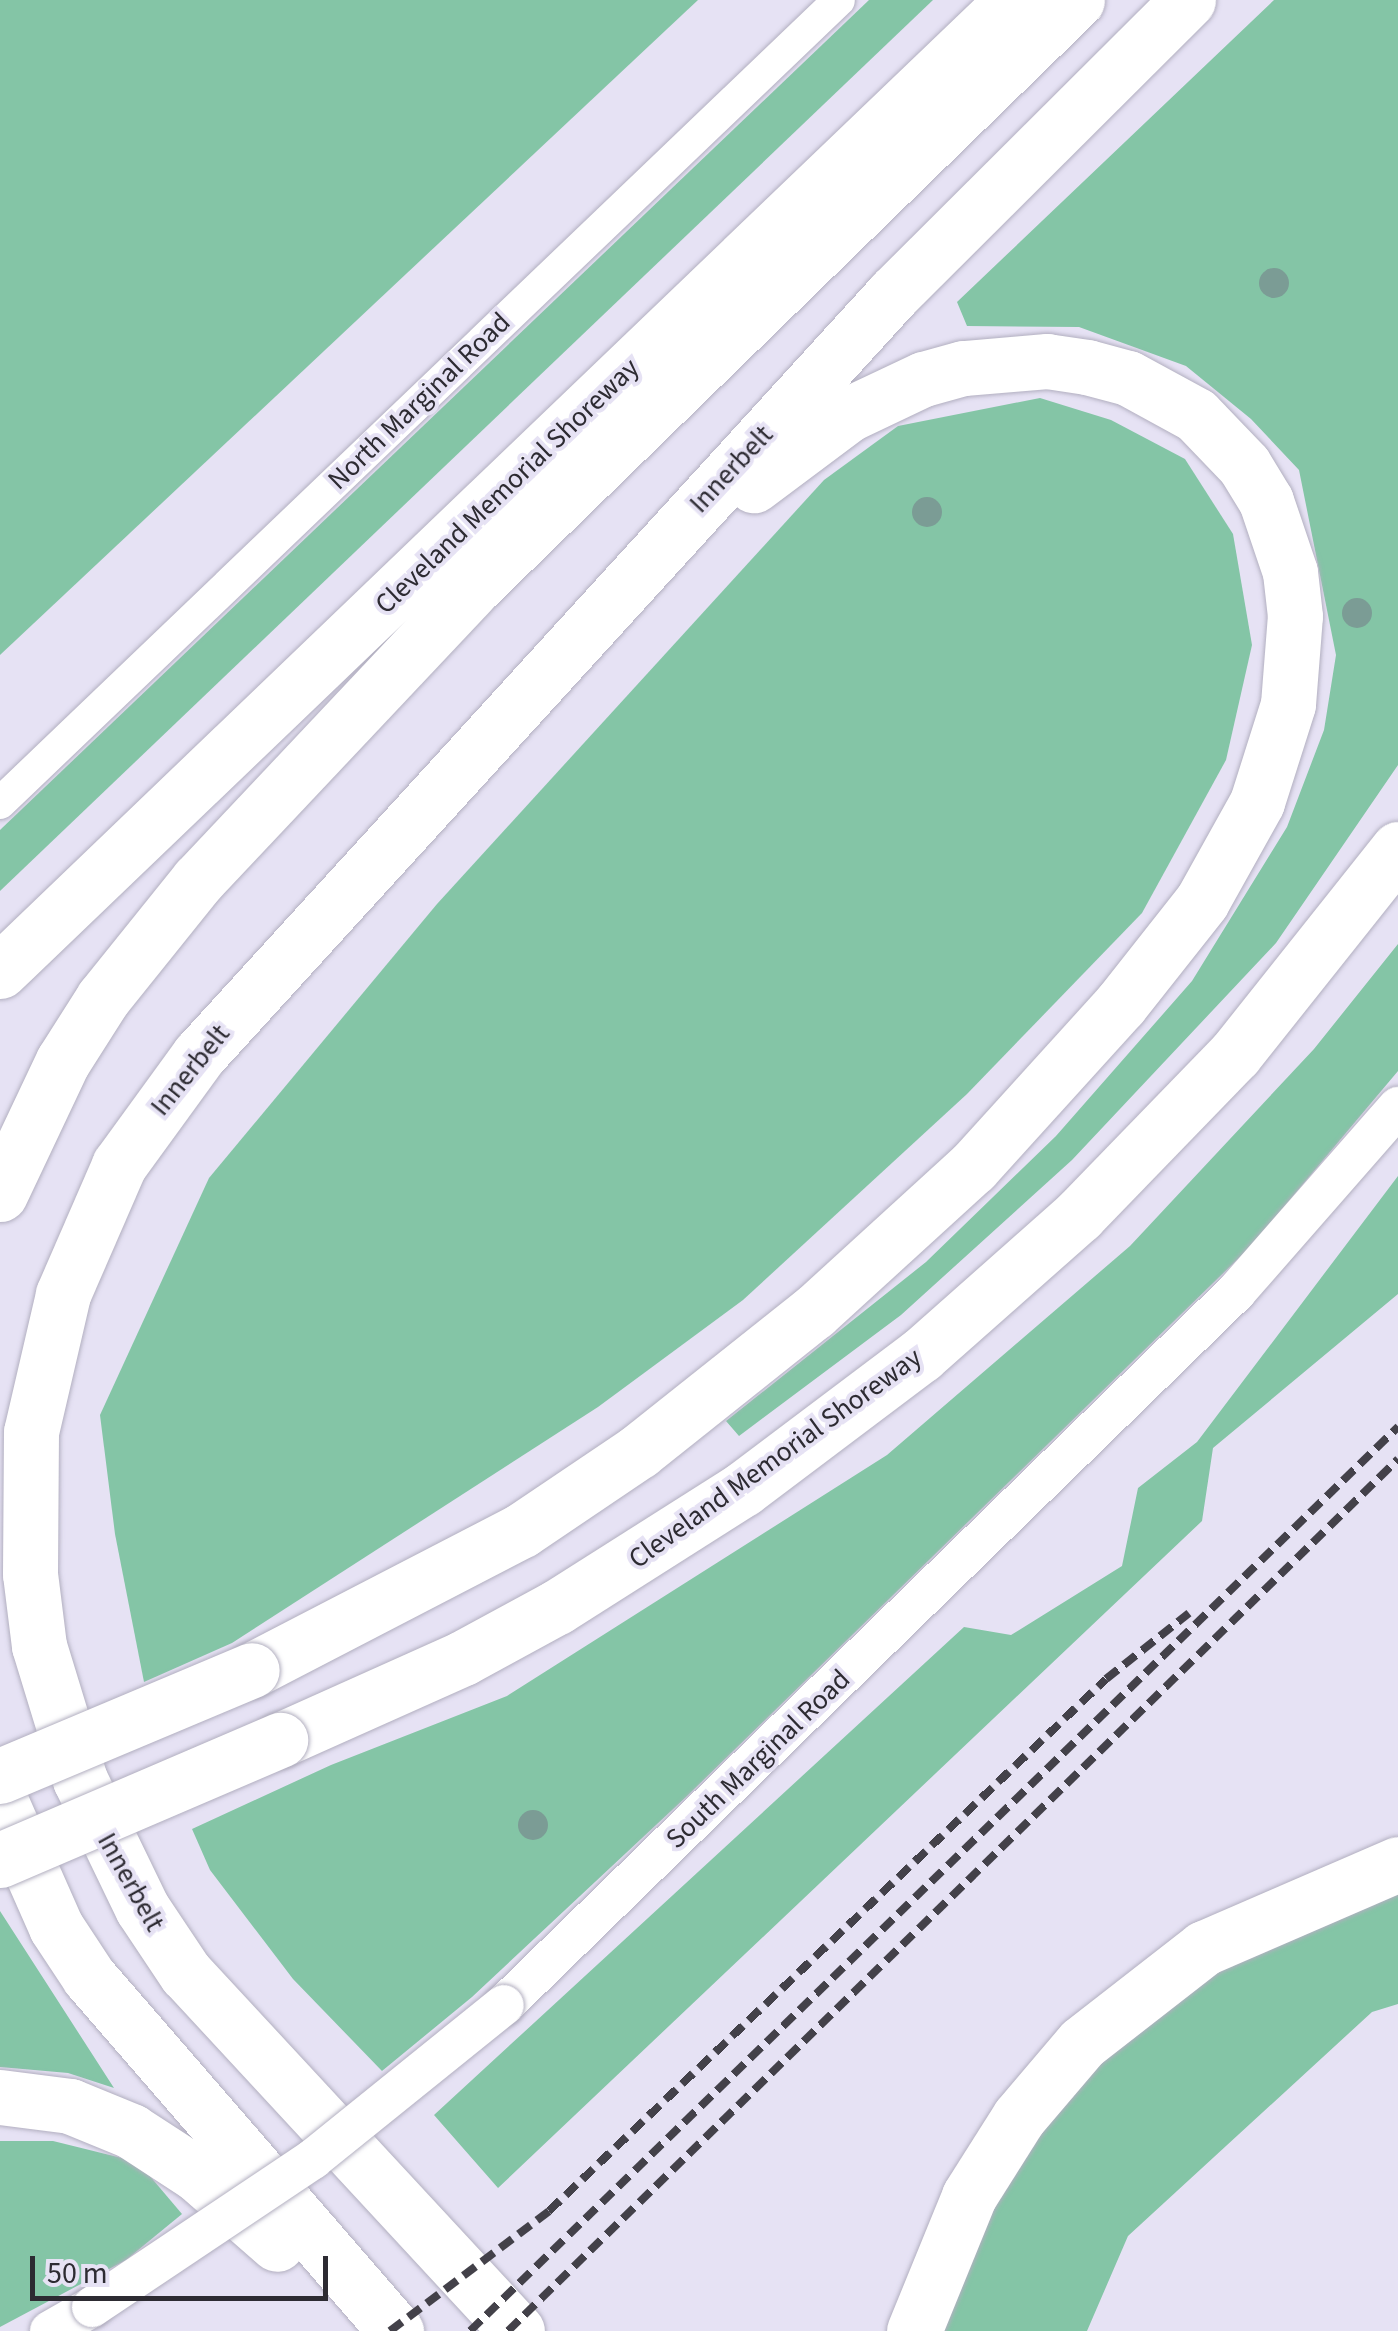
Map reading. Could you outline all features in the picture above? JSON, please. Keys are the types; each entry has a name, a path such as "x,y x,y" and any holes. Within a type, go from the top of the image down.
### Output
{"highway":[{"name":"Cleveland Memorial Shoreway","path":"0,971 1013,0"},
{"path":"0,1194 63,1061 103,998 198,880 496,566 1077,0"},
{"name":"Innerbelt","path":"517,2331 228,2026 142,1908 80,1780 39,1646 30,1574 31,1432 43,1363 87,1227 158,1107 594,618 894,294 1188,0"},
{"path":"0,1776 252,1670 456,1568 639,1451 814,1312 973,1167 1167,948 1232,853 1258,802 1288,704 1296,616 1280,534 1244,465 1220,438 1196,415 1128,378 1047,361 922,379 849,414 594,618"},
{"name":"Cleveland Memorial Shoreway","path":"0,1860 463,1658 572,1598 743,1488 921,1355 1078,1214 1235,1054 1398,849"},
{"path":"0,1800 56,1927 89,1977 396,2331"},
{"path":"914,2331 969,2196 1019,2117 1082,2043 1204,1948 1287,1907 1388,1872"},
{"path":"0,2097 70,2106 148,2142 197,2174 379,2331"}],"street":[{"name":"North Marginal Road","path":"0,802 839,0"},
{"name":"South Marginal Road","path":"50,2331 313,2159 504,2005 1208,1319 1398,1107"}],"green space":[{"path":"0,0 698,0 0,655"},
{"path":"869,0 933,0 0,891 0,830"},
{"path":"1274,0 1398,0 1398,765 1276,943 1072,1160 901,1315 739,1436 726,1421 926,1262 1056,1136 1192,981 1287,827 1324,730 1336,655 1299,470 1251,419 1186,366 1079,327 967,326 957,302"},
{"path":"1040,398 1111,420 1185,459 1233,534 1252,645 1226,760 1142,913 967,1094 743,1300 598,1407 232,1643 144,1682 115,1534 100,1415 209,1178 437,904 824,480 898,426"},
{"path":"1398,944 1398,1071 1250,1247 686,1797 472,1997 382,2071 293,1979 210,1870 192,1829 331,1765 507,1696 887,1455 1130,1246 1314,1049"},
{"path":"1398,1176 1398,1294 1213,1448 1202,1521 498,2188 434,2115 964,1627 1011,1635 1122,1566 1138,1488 1197,1442"},
{"path":"1398,1873 1398,2004 1372,2012 1128,2236 1087,2331 914,2331 1082,2043"},
{"path":"0,1911 114,2088 68,2073 0,2067"},
{"path":"0,2141 53,2141 138,2162 182,2214 126,2260 0,2327"}],"railway":[{"path":"470,2331 1398,1427"},
{"path":"508,2331 1398,1459"},
{"path":"390,2331 549,2211 1106,1679 1189,1613"}]}
